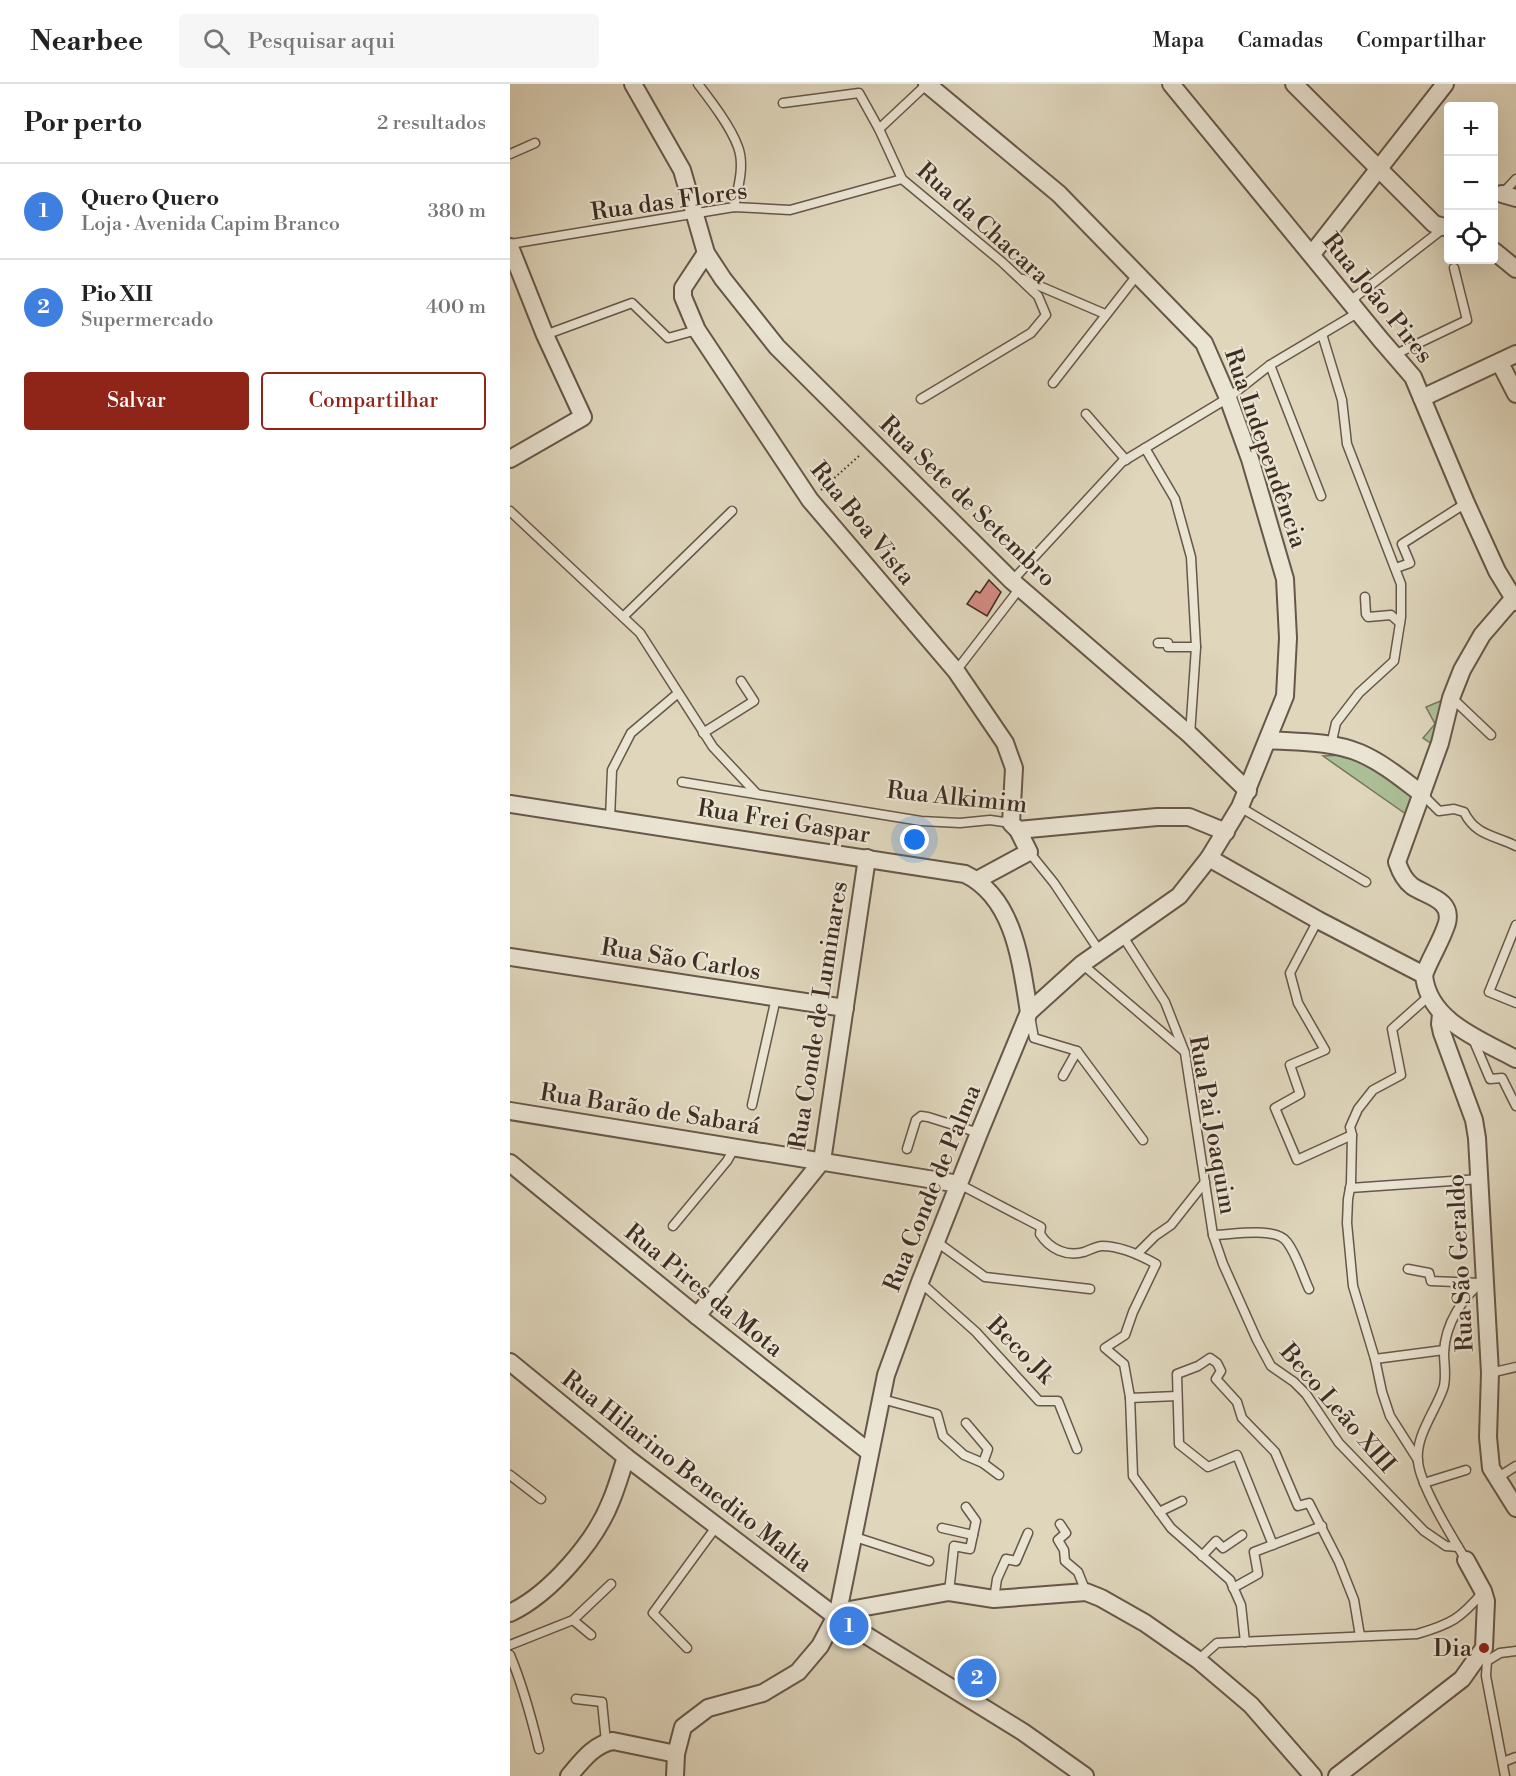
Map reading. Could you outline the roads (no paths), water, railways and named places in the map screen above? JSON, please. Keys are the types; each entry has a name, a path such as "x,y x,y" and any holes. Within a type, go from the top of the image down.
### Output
{"street":[{"name":"Rua Sete de Setembro","path":"633,84 682,170 706,253 723,279 777,347 1016,584 1190,735 1248,791"},
{"name":"Rua Independência","path":"927,84 1059,194 1138,274 1204,343 1228,398 1250,459 1286,579 1288,638 1285,696 1248,791 1209,858"},
{"name":"Rua João Pires","path":"1172,84 1413,377 1466,503 1513,593"},
{"path":"1294,84 1434,224 1444,226"},
{"path":"1312,254 1445,84"},
{"path":"510,246 545,335 583,417 510,459"},
{"name":"Rua Boa Vista","path":"706,253 683,288 682,297 696,330 810,500 956,671 1005,743 1014,768 1015,827"},
{"path":"1498,254 1516,269"},
{"path":"1422,398 1516,354"},
{"path":"1500,363 1516,394"},
{"path":"1513,593 1471,651 1451,698 1440,743 1397,862 1400,872 1411,885 1440,900 1446,910 1447,922 1424,975 1429,996 1442,1014 1472,1036 1516,1059"},
{"path":"1268,740 1331,745 1359,753 1386,767 1422,794"},
{"name":"Rua Frei Gaspar","path":"510,804 867,858 965,874 977,880"},
{"name":"Rua Alkimim","path":"1015,827 1157,817 1189,817 1226,832"},
{"path":"1015,827 1029,852 977,880 1000,906 1017,944 1029,1012"},
{"name":"Rua Conde de Luminares","path":"696,1316 822,1161 867,858"},
{"path":"1209,858 1318,920 1424,975"},
{"name":"Rua Conde de Palma","path":"675,1776 676,1754 683,1727 708,1708 763,1692 798,1672 820,1646 837,1614 855,1538 869,1452 886,1375 920,1282 1029,1012 1082,964 1179,896 1209,858"},
{"name":"Rua São Carlos","path":"510,957 845,1008"},
{"name":"Rua São Geraldo","path":"1442,1014 1440,1024 1442,1033 1474,1120 1477,1138 1483,1280 1490,1373 1488,1437 1491,1468 1515,1506"},
{"name":"Rua Barão de Sabará","path":"510,1111 959,1184"},
{"name":"Rua Pires da Mota","path":"510,1163 696,1316 869,1452"},
{"name":"Rua Hilarino Benedito Malta","path":"510,1362 716,1527 837,1614 1023,1732 1085,1776"},
{"path":"510,1613 555,1581 587,1545 611,1503 626,1457"},
{"path":"1336,1776 1462,1679 1486,1654 1486,1601 1483,1591 1462,1554"},
{"path":"837,1614 949,1592 994,1599 1086,1592 1145,1623 1198,1660 1251,1706 1313,1776"},
{"path":"569,1776 590,1753 606,1742 613,1741 676,1754"}],"lane":[{"path":"698,84 716,108 739,148 741,178 734,207"},
{"path":"879,129 927,84"},
{"name":"Rua da Chacara","path":"783,103 859,93 879,129 902,180 1038,296 1046,315 1031,333 921,399"},
{"path":"510,154 536,143"},
{"path":"1504,197 1516,179"},
{"name":"Rua das Flores","path":"510,246 734,207 790,210 902,180"},
{"path":"956,671 1016,584 1126,460 1228,398 1270,365 1359,312 1354,298 1444,229"},
{"path":"1394,355 1467,320 1454,268"},
{"path":"1053,383 1138,274"},
{"path":"1017,276 1105,314"},
{"path":"545,335 632,303 668,338 696,330"},
{"path":"1322,334 1342,400 1347,444 1401,584 1400,623 1394,661 1359,693 1336,723 1331,745"},
{"path":"1270,365 1321,496"},
{"path":"1086,414 1126,460"},
{"path":"1145,448 1175,499 1191,557 1196,647 1190,735"},
{"path":"1396,568 1410,563 1402,544 1466,503"},
{"path":"510,511 640,633 713,747 757,794"},
{"path":"623,617 732,511"},
{"path":"1365,597 1368,617 1391,615 1400,623"},
{"path":"1158,643 1168,643 1168,646 1196,647"},
{"path":"703,733 754,701 741,681"},
{"path":"610,819 612,770 630,733 678,694"},
{"path":"1451,698 1491,735"},
{"name":"Rua Alkimim","path":"682,782 921,822 960,823 990,820 1015,827"},
{"path":"1422,794 1439,811 1454,809 1464,812 1470,824 1477,830 1516,846"},
{"path":"1240,807 1366,882"},
{"path":"1029,852 1054,883 1100,952"},
{"path":"1318,920 1290,973 1298,1003 1325,1050 1290,1065 1300,1094 1275,1108 1297,1160 1352,1135"},
{"path":"1516,925 1489,992 1516,1003"},
{"name":"Rua Pai Joaquim","path":"1122,934 1165,1002 1185,1053 1213,1235 1222,1264"},
{"path":"1082,964 1185,1053"},
{"path":"1418,1460 1390,1416 1353,1286 1347,1223 1352,1135 1350,1127 1358,1109 1373,1090 1401,1075 1392,1029 1429,996"},
{"path":"752,1105 777,998"},
{"path":"1029,1012 1034,1038 1077,1051 1143,1140"},
{"path":"1472,1036 1490,1079 1502,1078 1516,1106"},
{"path":"1063,1076 1077,1051"},
{"path":"906,1149 916,1120 921,1116 979,1133"},
{"path":"673,1226 727,1161 735,1147"},
{"path":"1350,1188 1480,1179"},
{"path":"1137,1254 1155,1236 1171,1225 1205,1182"},
{"path":"959,1184 1041,1227 1040,1234 1045,1241 1058,1250 1068,1253 1082,1252 1101,1246 1137,1254 1156,1264 1133,1312 1125,1335 1105,1348 1124,1364 1130,1398 1133,1476 1171,1528 1230,1580 1241,1605 1245,1642"},
{"path":"1213,1235 1251,1233 1279,1235 1287,1241 1309,1289"},
{"path":"937,1242 985,1276 1090,1289"},
{"name":"Beco Leão XIII","path":"1222,1264 1271,1365 1306,1394 1340,1443 1424,1531 1462,1554"},
{"path":"1408,1269 1429,1273 1431,1281 1483,1280"},
{"path":"1462,1554 1424,1483 1418,1460 1419,1442 1444,1387 1444,1350 1451,1322 1462,1302 1483,1280"},
{"name":"Beco Jk","path":"920,1282 976,1332 1038,1401 1058,1401 1077,1449"},
{"path":"1375,1359 1444,1350"},
{"path":"1273,1545 1237,1455 1208,1467 1179,1444 1177,1374 1198,1366 1210,1358 1218,1363 1221,1371 1215,1379 1236,1402 1242,1418 1275,1452 1298,1506 1310,1503 1339,1562 1354,1600 1360,1636"},
{"path":"1490,1373 1516,1367"},
{"path":"1130,1398 1177,1396"},
{"path":"882,1399 937,1414 944,1436 964,1455 983,1463 999,1475"},
{"path":"966,1423 988,1449 983,1463"},
{"path":"1497,1478 1516,1466"},
{"path":"1424,1483 1466,1470"},
{"path":"510,1475 541,1499"},
{"path":"1159,1512 1182,1501"},
{"path":"949,1592 954,1546 970,1549 976,1521 966,1507"},
{"path":"1060,1524 1066,1533 1058,1540 1064,1550 1065,1561 1078,1572 1086,1592"},
{"path":"1233,1588 1258,1574 1254,1552 1322,1526"},
{"path":"687,1648 653,1613 716,1527"},
{"path":"942,1527 973,1535"},
{"path":"994,1599 997,1579 1006,1559 1016,1561 1028,1533"},
{"path":"1202,1556 1216,1541 1223,1548 1242,1535"},
{"path":"855,1538 929,1561"},
{"path":"510,1645 573,1620 612,1584"},
{"path":"1198,1660 1217,1643 1417,1634 1440,1628 1464,1614 1483,1591"},
{"path":"573,1620 591,1635"},
{"path":"1505,1776 1486,1676 1486,1654 1516,1651"},
{"path":"510,1655 519,1678 519,1685 528,1701 539,1749"},
{"path":"576,1699 602,1702 606,1742"},
{"path":"1503,1762 1516,1757"}],"place":[{"name":"Quero Quero","path":"849,1626"},
{"name":"Dia","path":"1484,1648"},
{"name":"Pio XII","path":"977,1678"}]}
